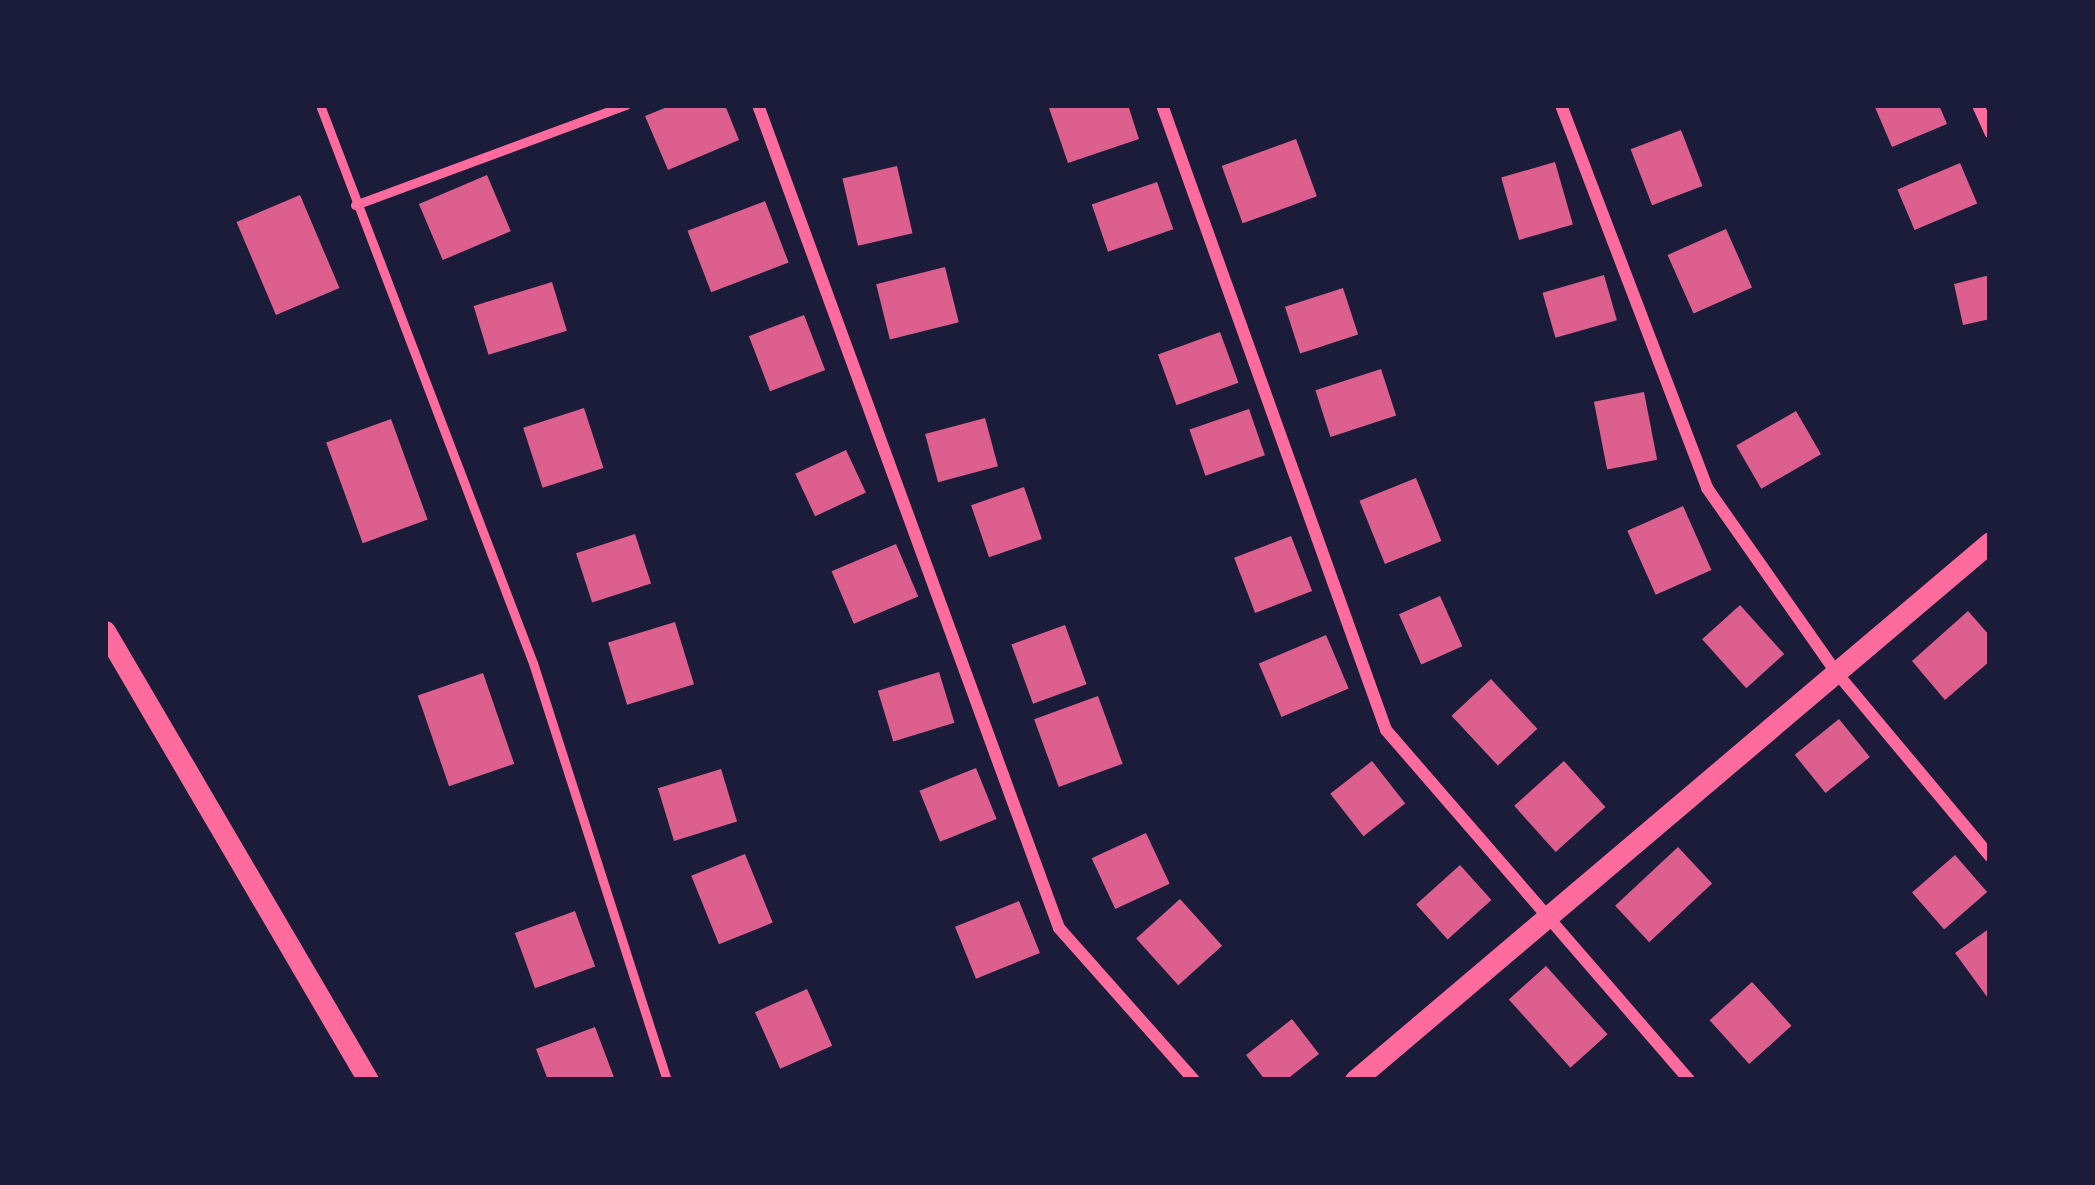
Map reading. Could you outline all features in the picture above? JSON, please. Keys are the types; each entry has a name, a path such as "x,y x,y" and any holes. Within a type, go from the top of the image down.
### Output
{"street":[{"path":"758,105 1059,928 1195,1080"},
{"path":"1162,105 1386,730 1689,1080"},
{"path":"1561,105 1707,488 1836,672 1990,856"},
{"path":"1978,105 1990,132"},
{"path":"1354,1080 1990,542"},
{"path":"105,631 368,1080"}],"lane":[{"path":"320,105 532,663 668,1080"},
{"path":"355,205 626,105"}],"building":[{"path":"672,105 725,105 739,140 668,170 645,116"},
{"path":"1048,105 1128,105 1139,139 1068,163"},
{"path":"1874,105 1939,105 1947,124 1892,147"},
{"path":"1681,130 1703,186 1652,205 1631,149"},
{"path":"1296,139 1317,196 1243,223 1222,166"},
{"path":"1555,162 1573,224 1519,240 1501,177"},
{"path":"1960,163 1977,204 1915,230 1897,190"},
{"path":"897,166 913,233 858,246 842,179"},
{"path":"487,175 511,231 443,260 419,204"},
{"path":"1157,182 1173,229 1108,252 1092,204"},
{"path":"300,195 339,288 276,315 236,222"},
{"path":"765,201 789,263 711,292 688,231"},
{"path":"1726,229 1752,287 1694,313 1668,255"},
{"path":"945,267 959,322 890,339 876,284"},
{"path":"1604,275 1617,320 1555,338 1542,293"},
{"path":"1990,275 1990,319 1963,325 1954,284"},
{"path":"552,282 567,331 488,355 474,306"},
{"path":"1343,288 1358,335 1300,353 1285,307"},
{"path":"804,315 825,370 770,391 749,336"},
{"path":"1220,332 1238,383 1176,405 1158,355"},
{"path":"1381,369 1396,416 1331,437 1315,390"},
{"path":"1644,392 1657,460 1607,469 1594,402"},
{"path":"584,408 603,468 543,488 523,428"},
{"path":"1249,409 1265,455 1205,476 1189,430"},
{"path":"1796,411 1821,454 1761,489 1736,446"},
{"path":"985,418 998,466 938,482 925,434"},
{"path":"391,419 428,520 363,543 326,443"},
{"path":"846,450 866,493 815,516 795,474"},
{"path":"1416,478 1441,541 1385,564 1359,501"},
{"path":"1024,487 1042,539 989,557 971,505"},
{"path":"1683,506 1711,570 1656,595 1627,531"},
{"path":"635,534 651,583 592,603 576,553"},
{"path":"1291,536 1312,591 1255,613 1234,558"},
{"path":"896,544 918,596 854,624 832,571"},
{"path":"1440,596 1462,646 1421,665 1399,614"},
{"path":"1740,605 1784,654 1746,688 1702,639"},
{"path":"1968,611 1990,636 1990,661 1945,700 1912,661"},
{"path":"675,622 694,684 627,705 608,642"},
{"path":"1065,625 1087,684 1033,704 1011,644"},
{"path":"1326,635 1349,688 1281,717 1259,664"},
{"path":"939,672 954,723 893,741 878,691"},
{"path":"483,673 514,764 449,786 418,695"},
{"path":"1491,679 1537,729 1498,766 1452,716"},
{"path":"1098,696 1123,764 1059,787 1034,719"},
{"path":"1839,719 1870,757 1826,793 1795,755"},
{"path":"1372,761 1405,804 1363,836 1330,794"},
{"path":"1564,761 1605,807 1556,852 1514,806"},
{"path":"976,768 997,819 940,842 919,791"},
{"path":"721,769 737,822 674,841 658,788"},
{"path":"1146,833 1170,884 1115,909 1092,858"},
{"path":"1678,847 1712,884 1649,942 1615,906"},
{"path":"745,854 773,923 719,944 691,876"},
{"path":"1955,855 1987,892 1944,929 1912,892"},
{"path":"1460,865 1491,900 1448,939 1416,904"},
{"path":"1180,899 1222,946 1178,985 1136,938"},
{"path":"1019,901 1040,953 976,979 955,927"},
{"path":"575,911 595,966 535,988 515,933"},
{"path":"1990,928 1990,1001 1955,953"},
{"path":"1546,966 1608,1034 1570,1068 1509,999"},
{"path":"1752,982 1791,1026 1749,1064 1710,1020"},
{"path":"807,989 832,1046 780,1069 755,1012"},
{"path":"1292,1019 1319,1054 1286,1080 1265,1080 1246,1055"},
{"path":"595,1027 615,1080 548,1080 536,1049"}]}
